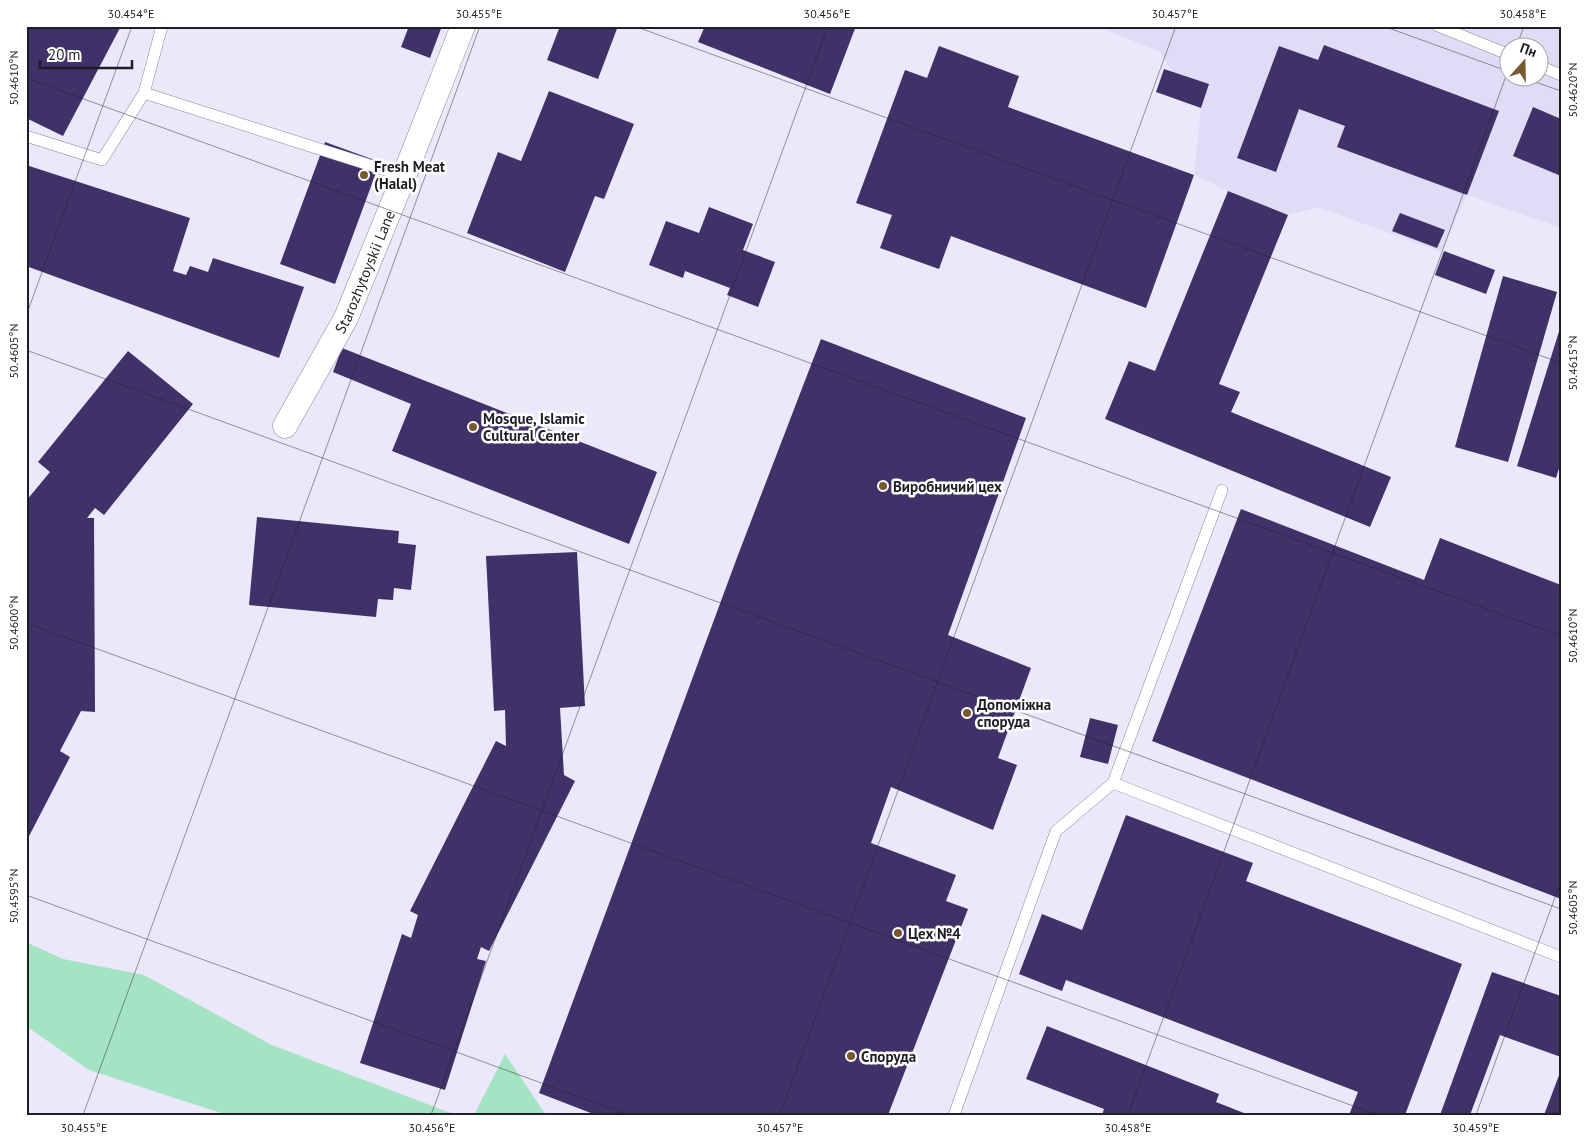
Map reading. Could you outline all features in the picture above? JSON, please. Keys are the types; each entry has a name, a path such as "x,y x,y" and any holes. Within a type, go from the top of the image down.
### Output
{"street":[{"name":"Starozhytoyskii Lane","path":"285,426 346,318 463,26"}],"lane":[{"path":"26,136 102,160 144,93 162,26"},
{"path":"1438,26 1500,50"},
{"path":"144,93 404,176"},
{"path":"954,1115 1056,831 1112,783 1222,490"},
{"path":"1112,783 1561,957"}],"shaded area":[{"path":"1095,26 1561,26 1561,228 1467,195 1441,252 1318,207 1288,215 1228,191 1194,175 1201,108 1209,84 1173,72 1159,51"}],"green space":[{"path":"26,942 63,959 144,975 272,1045 456,1115 227,1115 89,1070 26,1026"},
{"path":"505,1054 546,1115 474,1115"}],"building":[{"path":"26,26 121,26 63,136 26,118"},
{"path":"409,26 442,26 430,58 401,47"},
{"path":"560,26 618,26 598,79 547,60"},
{"path":"705,26 856,26 830,94 698,42"},
{"path":"1324,45 1499,111 1467,195 1337,147 1345,126 1299,109 1276,172 1237,158 1279,46 1318,60"},
{"path":"939,46 1019,76 1008,107 1194,175 1146,308 951,236 939,269 880,248 892,215 856,203 905,70 927,78"},
{"path":"1164,69 1209,84 1201,108 1156,92"},
{"path":"549,91 634,124 604,199 595,196 565,272 467,233 498,152 521,161"},
{"path":"1533,107 1561,119 1561,176 1513,156"},
{"path":"325,142 380,162 335,284 280,264"},
{"path":"26,165 190,218 173,271 186,275 190,266 208,272 213,258 304,287 279,358 26,266"},
{"path":"1228,191 1288,215 1219,384 1240,392 1231,412 1391,477 1370,527 1105,419 1129,361 1155,371"},
{"path":"709,207 753,224 743,250 775,262 758,307 727,295 730,288 685,271 683,278 649,265 666,221 699,233"},
{"path":"1400,213 1445,230 1437,248 1392,231"},
{"path":"1444,251 1495,270 1486,294 1435,275"},
{"path":"1503,276 1557,292 1508,462 1455,447"},
{"path":"1561,325 1561,462 1556,478 1517,466"},
{"path":"821,339 1026,418 948,635 1031,668 998,758 1017,765 993,830 891,787 871,843 956,875 946,901 968,909 888,1115 596,1115 539,1093 738,555"},
{"name":"Mosque, Islamic Cultural Center","path":"342,348 657,472 629,544 392,451 411,404 333,372"},
{"path":"128,351 193,404 104,515 95,508 87,518 94,518 95,712 81,711 60,751 70,757 26,842 26,501 50,472 38,462"},
{"path":"1241,509 1424,580 1440,538 1561,585 1561,899 1152,741"},
{"path":"257,517 399,531 398,543 416,545 411,590 394,588 393,600 378,599 376,617 249,605"},
{"path":"577,552 585,706 560,708 564,775 575,781 489,951 481,947 477,959 486,961 445,1090 360,1063 402,934 411,938 418,915 410,911 496,741 506,746 505,710 494,711 486,556"},
{"path":"1090,718 1118,725 1108,764 1080,757"},
{"path":"1126,815 1253,863 1246,881 1462,964 1405,1115 1349,1115 1358,1092 1066,980 1062,991 1019,974 1042,914 1082,930"},
{"path":"1492,972 1561,996 1561,1057 1500,1035 1470,1115 1440,1115"},
{"path":"1047,1026 1219,1094 1216,1102 1249,1115 1102,1115 1104,1109 1026,1079"},
{"path":"1561,1070 1561,1115 1544,1115"}],"place":[{"name":"Fresh Meat (Halal)","path":"364,175"},
{"name":"Mosque, Islamic Cultural Center","path":"473,427"},
{"name":"Виробничий цех","path":"883,486"},
{"name":"Допоміжна споруда","path":"967,713"},
{"name":"Цех №4","path":"898,933"},
{"name":"Споруда","path":"851,1056"}]}
